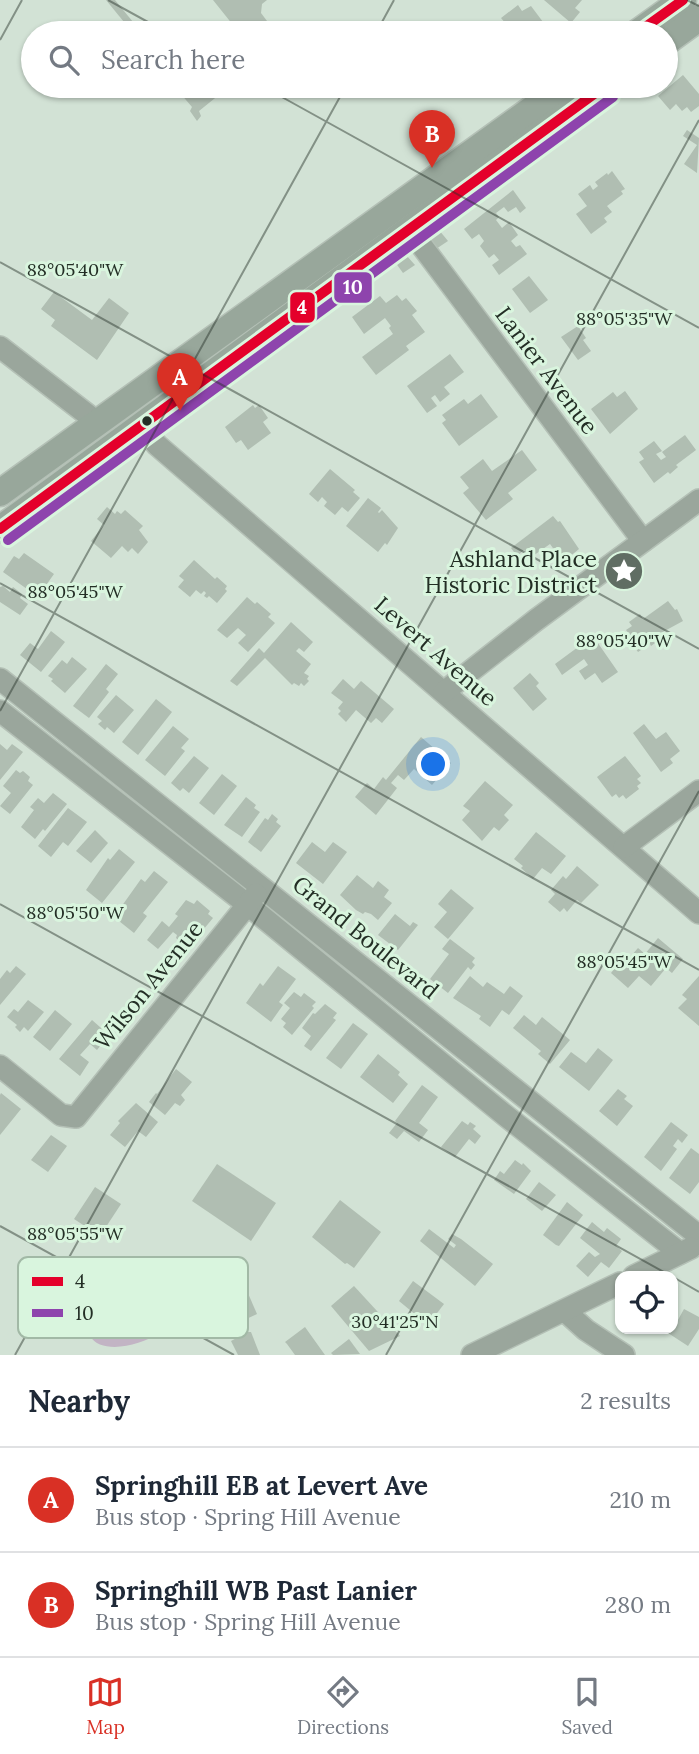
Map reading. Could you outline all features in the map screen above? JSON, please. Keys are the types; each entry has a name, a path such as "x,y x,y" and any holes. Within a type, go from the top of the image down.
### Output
{"main road":[{"path":"654,21 683,0"},
{"path":"0,529 410,230 532,124 554,98"},
{"path":"0,493 97,422 532,124 582,98"}],"street":[{"name":"Lanier Avenue","path":"410,230 643,541"},
{"path":"0,347 97,422"},
{"name":"Levert Avenue","path":"141,426 157,445 699,913"},
{"path":"444,692 536,620 699,500"},
{"name":"Grand Boulevard","path":"0,679 699,1236"},
{"path":"0,711 248,905 506,1116 690,1249 644,1271"},
{"path":"624,847 699,790"},
{"name":"Wilson Avenue","path":"0,1066 61,1115 76,1117 262,888"},
{"path":"472,1355 615,1286"},
{"path":"565,1311 586,1330 624,1355"}],"shaded area":[{"path":"92,1338 151,1338 132,1345 112,1347 95,1342"}],"building":[{"path":"106,0 115,0 132,21 123,21"},
{"path":"213,0 267,0 262,4 261,13 267,21 230,21"},
{"path":"544,0 582,0 575,8 580,12 573,21 569,21"},
{"path":"518,5 522,11 531,6 542,21 504,21 501,18"},
{"path":"683,75 699,94 699,106 691,112 687,107 682,111 676,104 670,110 660,98 678,98 678,79"},
{"path":"184,98 215,98 199,111 201,116 197,121 190,111 192,107"},
{"path":"687,130 699,138 697,173 684,164 697,145 683,136"},
{"path":"612,171 625,189 621,191 623,194 607,206 612,212 604,218 607,222 591,234 576,214 587,206 578,194 590,185 593,190 598,186 595,182"},
{"path":"513,190 526,208 520,213 516,207 508,212 504,207 496,213 499,217 496,220 502,228 509,222 518,235 511,241 516,247 520,245 527,254 499,275 492,265 499,260 494,254 489,258 480,246 484,241 479,234 472,239 464,229"},
{"path":"439,230 448,241 436,249 427,239"},
{"path":"406,255 415,265 403,273 395,262"},
{"path":"529,276 548,300 530,313 512,289"},
{"path":"54,292 92,320 109,298 129,313 97,360 51,326 55,320 41,309"},
{"path":"397,295 402,301 406,298 417,311 412,315 425,332 406,346 409,350 376,375 362,357 393,334 389,328 391,326 385,318 364,334 352,317 380,296 386,303"},
{"path":"578,326 591,351 578,360 561,337"},
{"path":"450,354 464,372 444,387 450,394 440,402 435,395 431,398 437,406 427,413 407,386"},
{"path":"625,391 638,409 610,434 591,409 613,392 617,397"},
{"path":"481,394 498,417 459,446 442,423 446,420 442,415 464,399 468,404"},
{"path":"253,405 255,408 259,405 268,418 263,422 271,433 248,450 241,440 236,443 225,427"},
{"path":"685,435 696,450 676,465 678,467 670,474 668,472 654,483 639,462 644,459 639,452 654,441 662,451 656,454 661,460 666,457 662,452"},
{"path":"522,450 537,470 508,493 513,499 486,520 463,493 469,488 460,477 483,459 492,471"},
{"path":"330,469 355,490 353,492 360,498 348,512 342,507 335,515 324,506 327,502 322,497 318,502 309,494"},
{"path":"368,498 381,508 379,513 382,510 398,528 387,545 385,543 378,552 346,526"},
{"path":"107,507 115,514 117,511 121,514 125,510 143,526 139,530 148,542 138,554 132,548 128,552 122,546 111,558 91,541 104,525 97,519"},
{"path":"553,516 560,521 579,549 563,562 550,544 530,558 524,550 517,556 511,548"},
{"path":"24,553 54,574 44,588 39,584 35,590 29,586 27,589 3,572 14,556 19,559"},
{"path":"194,560 227,586 227,591 217,603 209,596 204,596 204,591 201,594 196,590 190,597 178,587 184,580 179,576"},
{"path":"3,586 10,592 13,587 22,594 20,598 28,604 20,615 0,602 0,587"},
{"path":"247,597 271,614 268,617 275,623 248,652 238,643 246,635 238,628 227,638 217,630"},
{"path":"668,601 677,609 683,621 659,634 662,638 638,652 627,636 630,635 626,630 632,626 629,622 640,614 643,619"},
{"path":"291,622 313,642 304,652 299,648 296,651 311,664 304,673 309,676 309,681 304,686 301,683 299,686 294,683 292,685 265,658 237,686 230,681 259,648 264,653"},
{"path":"51,631 65,642 41,672 20,655 30,643 38,649"},
{"path":"593,636 618,672 602,683 595,673 585,680 579,671 588,665 584,659 562,675 555,664"},
{"path":"72,657 87,669 65,693 48,676 62,660 67,664"},
{"path":"106,664 118,674 106,689 109,692 89,718 73,706"},
{"path":"530,673 547,699 533,711 513,688"},
{"path":"343,679 354,689 361,681 394,709 382,723 376,718 371,723 356,710 346,722 338,714 341,711 338,708 343,702 331,693"},
{"path":"116,695 134,710 114,733 98,724 102,721 97,717"},
{"path":"156,699 172,712 138,755 122,742"},
{"path":"644,724 656,739 666,732 680,751 670,759 673,763 661,772 633,733"},
{"path":"173,726 189,739 181,748 185,751 165,776 145,760"},
{"path":"421,737 451,763 432,785 414,769 404,780 398,775 391,783 397,788 376,815 355,797 367,783 374,789 383,777 386,780"},
{"path":"0,744 7,750 12,744 23,752 0,780"},
{"path":"194,756 209,768 189,793 183,788 180,791 171,783"},
{"path":"625,756 641,776 637,779 641,783 637,786 639,789 626,799 623,795 619,798 616,794 612,797 597,777"},
{"path":"16,770 20,773 23,771 30,777 28,781 33,785 10,814 0,806 11,793 3,786"},
{"path":"222,774 237,786 214,815 199,803"},
{"path":"485,781 513,805 504,815 509,820 499,831 494,827 482,841 462,820 470,811 463,806"},
{"path":"53,793 67,804 35,839 21,827 34,810 30,807 38,798 44,803"},
{"path":"246,797 260,812 242,837 224,825"},
{"path":"68,808 87,822 68,846 63,842 51,857 38,846"},
{"path":"272,814 281,826 261,852 248,842 265,818 268,820"},
{"path":"95,830 108,843 91,863 76,851"},
{"path":"536,832 566,856 551,874 542,868 533,879 514,859"},
{"path":"312,842 325,852 333,842 347,852 323,884 296,863"},
{"path":"119,849 135,862 102,903 86,890 108,858 110,860"},
{"path":"577,866 599,885 581,903 577,900 567,912 564,908 560,912 548,902 555,894 551,890 563,876 566,879"},
{"path":"154,871 168,882 143,913 147,916 134,933 114,917 141,879 145,882"},
{"path":"357,875 373,888 378,881 389,890 384,897 392,903 378,920 371,914 356,910 340,895"},
{"path":"451,889 474,908 448,939 434,927 447,912 438,904"},
{"path":"186,900 194,904 197,900 210,911 208,914 213,918 188,948 173,932 158,949 147,940 162,921 169,927"},
{"path":"395,914 410,926 413,922 418,925 398,950 378,935"},
{"path":"658,938 683,959 672,973 666,968 651,986 639,976 628,988 611,973 627,953 631,956 638,948 645,954"},
{"path":"450,939 475,958 472,962 475,965 471,970 468,967 448,993 430,979 449,954 442,949"},
{"path":"16,966 26,974 0,1005 0,979 7,970 10,973"},
{"path":"278,966 296,979 279,1002 283,1005 271,1022 246,1003 260,983 263,986"},
{"path":"470,976 483,987 487,982 504,994 510,986 523,996 509,1015 502,1010 490,1027 479,1019 481,1016 453,998"},
{"path":"699,976 699,1026 678,1008 687,999 682,995"},
{"path":"294,992 301,997 304,993 316,1002 292,1035 283,1027 286,1023 281,1019 290,1008 284,1003"},
{"path":"28,1000 44,1012 28,1031 24,1027 20,1032 15,1027 17,1025 7,1017 14,1009 18,1012"},
{"path":"325,1004 337,1013 333,1018 336,1020 311,1051 304,1046 311,1036 302,1028 313,1013"},
{"path":"55,1010 72,1024 50,1051 33,1037"},
{"path":"524,1015 536,1025 542,1017 570,1040 550,1064 538,1054 541,1051 513,1028"},
{"path":"92,1020 109,1035 97,1050 90,1044 80,1055 89,1062 80,1076 59,1059"},
{"path":"353,1023 368,1034 341,1069 326,1058"},
{"path":"598,1048 613,1060 589,1091 559,1067 571,1052 586,1063"},
{"path":"378,1054 400,1072 398,1075 408,1084 393,1103 360,1077"},
{"path":"176,1069 192,1082 181,1095 185,1100 180,1106 175,1103 165,1115 149,1102"},
{"path":"422,1085 438,1097 419,1123 428,1130 419,1142 404,1131 397,1139 389,1133"},
{"path":"618,1089 627,1096 624,1099 633,1106 617,1126 599,1111"},
{"path":"1,1093 21,1109 0,1135 0,1095"},
{"path":"136,1103 158,1122 146,1137 138,1131 125,1147 110,1135 120,1123 118,1121"},
{"path":"462,1121 476,1126 473,1129 481,1136 475,1144 469,1139 455,1157 441,1147"},
{"path":"671,1122 688,1135 682,1143 678,1139 673,1146 677,1149 661,1171 644,1157"},
{"path":"51,1135 67,1146 48,1172 31,1160"},
{"path":"691,1148 699,1154 699,1182 690,1194 669,1178"},
{"path":"515,1160 531,1171 514,1194 494,1180 500,1171 504,1174"},
{"path":"217,1164 276,1203 251,1241 192,1201"},
{"path":"539,1182 556,1195 542,1211 526,1199"},
{"path":"95,1187 121,1204 100,1236 74,1219"},
{"path":"340,1200 381,1232 354,1268 345,1264 312,1237"},
{"path":"567,1202 583,1215 559,1246 543,1235"},
{"path":"592,1222 604,1232 607,1228 621,1239 616,1246 622,1251 609,1268 601,1262 588,1277 576,1266 589,1252 595,1257 600,1254 580,1238"},
{"path":"429,1229 454,1248 456,1245 448,1239 452,1234 493,1264 475,1286 420,1241"},
{"path":"413,1281 444,1304 428,1325 399,1301"},
{"path":"354,1286 400,1336 369,1351 331,1306"},
{"path":"248,1293 257,1314 248,1318"},
{"path":"684,1309 699,1317 699,1329 688,1346 670,1334 678,1334 678,1320"},
{"path":"305,1327 325,1355 295,1355 285,1342"},
{"path":"248,1332 251,1332 260,1355 238,1355 231,1341 248,1338"},
{"path":"349,1339 360,1354 331,1353"}],"transit line":[{"name":"4","path":"654,21 683,0"},
{"name":"4","path":"0,529 589,98"},
{"name":"10","path":"8,540 612,98"}],"place":[{"name":"Springhill WB Past Lanier","path":"432,168"},
{"name":"Springhill EB at Levert Ave","path":"180,411"},
{"name":"Ashland Place Historic District","path":"624,571"}]}
